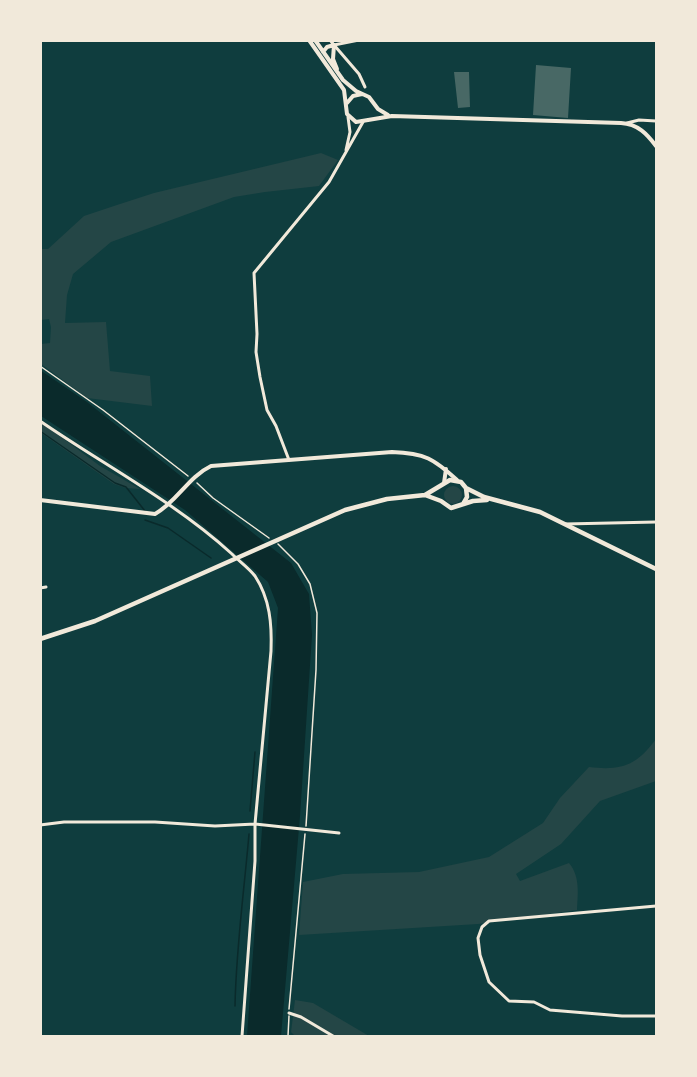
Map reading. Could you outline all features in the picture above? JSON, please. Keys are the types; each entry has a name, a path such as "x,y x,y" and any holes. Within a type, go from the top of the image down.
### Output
{"highway":[{"path":"40,639 94,621 355,507 425,495 450,480 458,480 466,488 484,497 540,512 657,568"},
{"path":"441,501 439,494 443,485"},
{"path":"463,504 467,497 466,488"},
{"path":"425,495 451,508 484,500 498,501"}],"main road":[{"path":"309,40 333,72"},
{"path":"315,40 343,80 371,99 380,112 392,116"},
{"path":"343,80 333,59 334,45 327,47 323,52 323,57 344,90 348,117 356,122 392,116 627,123 642,130 657,146"},
{"path":"346,104 352,96 362,94"},
{"path":"369,119 374,106"},
{"path":"40,500 155,514 168,505 202,470 211,466 405,453 426,457 446,468 458,480"},
{"path":"443,485 446,468"}],"street":[{"path":"330,40 359,74 365,87"},
{"path":"334,45 359,40"},
{"path":"344,157 350,139 348,117"},
{"path":"627,123 639,120 657,121"},
{"path":"289,460 267,410 260,377 256,352 255,273 329,182 363,122"},
{"path":"40,421 168,505 216,540 254,575 269,608 272,625 272,651 255,824 255,861 242,1036"},
{"path":"564,524 657,522"},
{"path":"40,588 46,587"},
{"path":"40,825 64,822 155,822 215,826 255,824 339,833"},
{"path":"657,906 489,921 482,927 477,938 489,982 509,1001 534,1002 550,1010 622,1016 657,1016"},
{"path":"289,1013 301,1017 333,1036"}],"path":[{"path":"40,366 279,546 298,564 310,584 316,613 316,670 306,828 288,1036"}],"shaded area":[{"path":"321,153 338,160 319,186 234,197 111,242 73,274 67,295 65,323 106,322 110,371 150,376 152,406 87,398 41,364 41,344 50,343 51,327 49,319 41,320 41,252 42,249 48,249 84,216 154,193"},
{"path":"40,370 87,402 291,563 309,594 312,635 300,816 281,1036 247,1036 278,608 268,582 185,510 41,416"},
{"path":"41,422 100,466 140,489 114,484 41,433"},
{"path":"453,486 459,489 462,495 459,501 453,504 447,501 444,495 447,489"},
{"path":"656,739 656,781 600,801 561,844 516,874 520,881 569,863 577,879 577,910 478,924 299,935 303,882 343,874 419,872 489,857 543,823 560,798 589,767 611,768 628,764 642,755"},
{"path":"295,1000 313,1003 369,1036 295,1036 291,1032"}],"building":[{"path":"536,65 571,68 568,118 533,115"},
{"path":"454,72 469,72 470,107 458,108"}],"waterway":[{"path":"40,431 115,483 126,487 145,511"},
{"path":"145,520 168,528 211,558"},
{"path":"250,811 255,752"},
{"path":"235,1006 249,834"}]}
